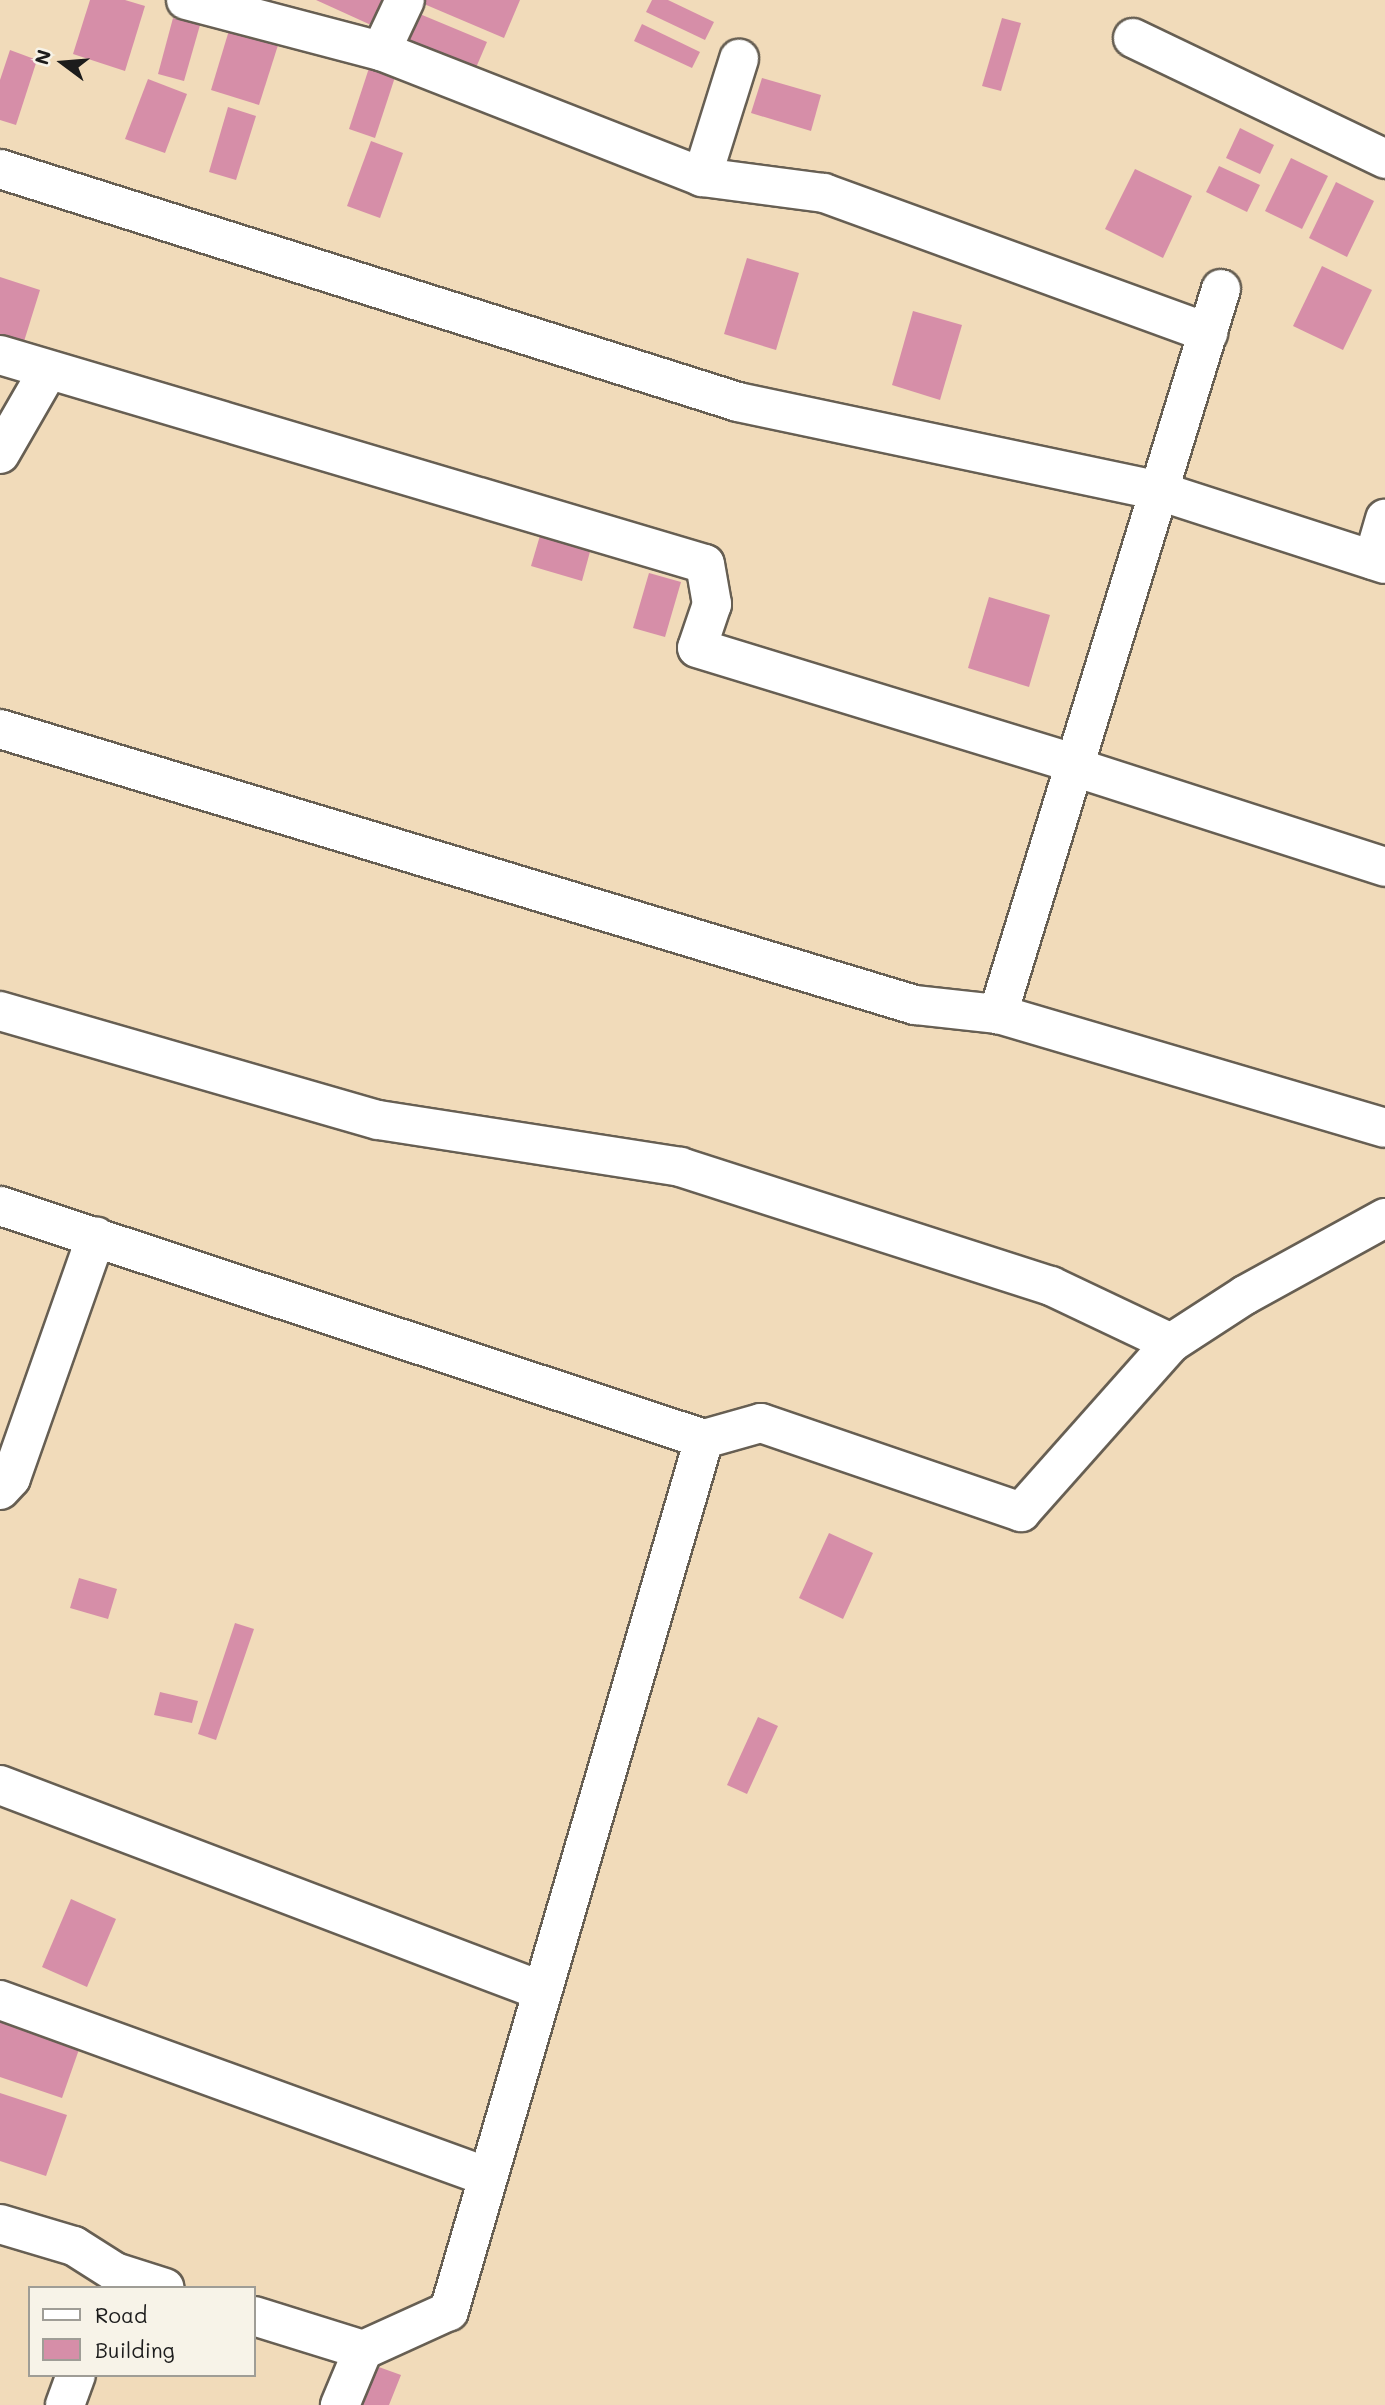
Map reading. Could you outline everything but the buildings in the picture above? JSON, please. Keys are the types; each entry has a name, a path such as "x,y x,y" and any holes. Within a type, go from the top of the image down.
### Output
{"street":[{"path":"186,0 381,51 702,177 824,193 1208,333"},
{"path":"381,51 405,0"},
{"path":"1133,38 1385,159"},
{"path":"702,177 739,59"},
{"path":"0,169 738,402 1159,491 1379,562 1385,519"},
{"path":"998,1014 1221,289"},
{"path":"0,355 705,564 712,604 698,648 1074,763 1074,767 1385,867"},
{"path":"0,454 48,371"},
{"path":"0,729 915,1005 998,1014 1385,1128"},
{"path":"0,1011 377,1119 680,1167 1051,1286 1171,1343"},
{"path":"0,1206 704,1439 761,1423 1021,1512 1171,1343 1245,1295 1385,1218"},
{"path":"0,1490 11,1478 96,1237"},
{"path":"256,2317 363,2350 449,2311 704,1439"},
{"path":"0,1785 542,1991"},
{"path":"0,2000 488,2178"},
{"path":"0,2224 74,2246 112,2280 152,2286"},
{"path":"340,2405 363,2350"},
{"path":"65,2405 75,2377"}]}
